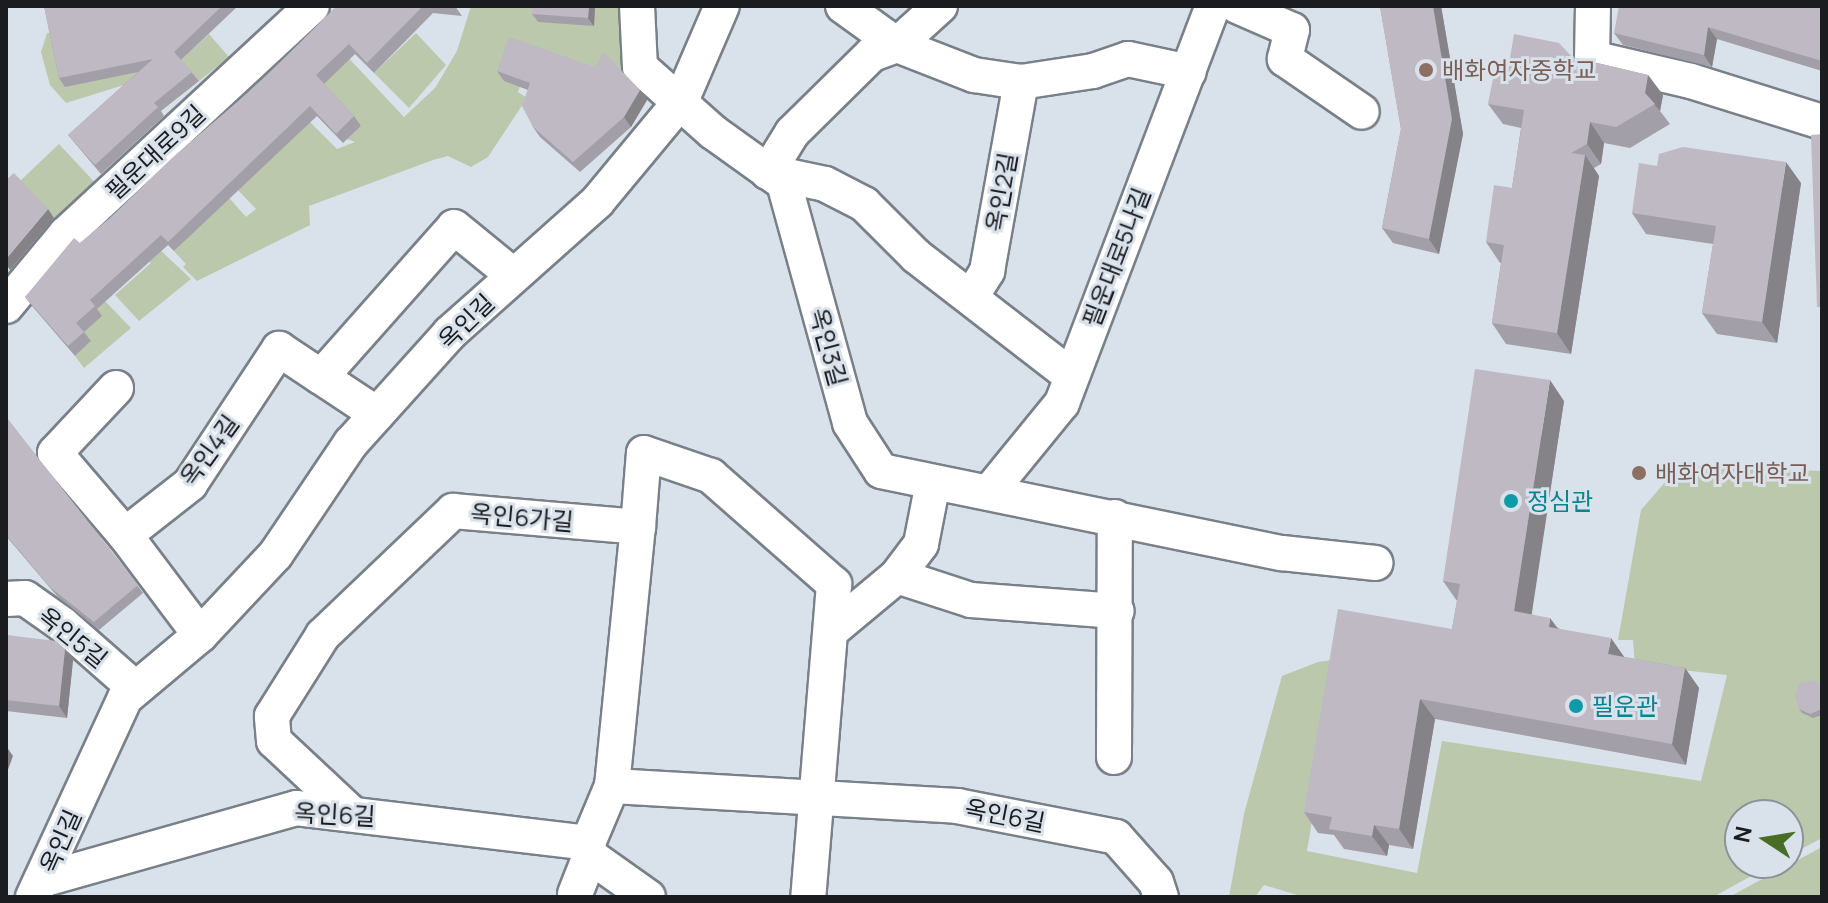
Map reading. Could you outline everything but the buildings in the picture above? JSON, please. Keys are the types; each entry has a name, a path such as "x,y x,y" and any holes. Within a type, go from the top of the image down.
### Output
{"street":[{"name":"필운대로9길","path":"6,306 66,234 312,6"},
{"path":"637,6 640,67"},
{"path":"640,67 660,6"},
{"name":"옥인길","path":"38,889 125,698 200,635 276,554 377,414 450,333 597,202 681,101 722,6"},
{"path":"843,6 897,45 974,75 1021,82 1093,71 1128,59 1189,72"},
{"path":"768,172 792,133 862,64 897,45 940,6"},
{"name":"필운대로5나길","path":"991,490 1062,403 1070,375 1213,6"},
{"path":"1237,6 1292,30 1285,59 1362,112"},
{"path":"1593,6 1592,58 1691,81 1822,122"},
{"name":"옥인3길","path":"640,67 713,132 784,183 850,423 881,471 991,490 1282,553 1375,563"},
{"name":"옥인2길","path":"971,297 987,271 1021,82"},
{"name":"옥인3길","path":"768,172 825,184 864,204 916,256 1070,375"},
{"path":"321,377 454,227 514,276"},
{"name":"옥인4길","path":"125,535 190,484 279,349 377,414"},
{"path":"116,388 55,453 125,535 200,635"},
{"path":"575,894 612,786 644,453 711,476 834,584 808,897"},
{"path":"831,631 897,576 921,544 933,482"},
{"name":"옥인6가길","path":"350,812 274,741 272,716 323,635 453,511 638,527"},
{"path":"1114,757 1115,517"},
{"path":"897,576 971,600 1117,611"},
{"name":"옥인5길","path":"6,599 25,598 50,615 136,689"},
{"name":"옥인6길","path":"612,786 817,794 957,806 1116,837 1156,882 1161,897"},
{"name":"옥인6길","path":"38,889 296,808 350,812 589,849 648,897"}],"green space":[{"path":"471,6 632,6 630,67 619,81 533,49 518,92 527,98 488,157 471,167 448,156 433,160 309,206 310,225 197,281 183,267 186,264 174,251 218,207 191,155 246,217 256,209 237,189 309,121 337,149 355,142 347,139 361,126 323,85 327,35 404,117 435,88 457,51"},
{"path":"127,24 143,79 66,103 50,85 41,52 47,33"},
{"path":"416,33 446,65 409,108 374,73"},
{"path":"209,34 229,57 199,81 180,61"},
{"path":"59,144 99,187 60,224 20,181"},
{"path":"126,218 191,279 139,321 115,295 151,263 115,226"},
{"path":"74,269 131,328 84,368 75,356 90,342 83,332 71,281"},
{"path":"1697,466 1822,471 1822,838 1804,848 1804,799 1724,799 1724,879 1746,879 1713,897 1304,897 1264,885 1255,897 1229,897 1244,814 1282,676 1318,662 1332,660 1332,699 1307,851 1417,873 1442,741 1701,781 1727,675 1635,665 1633,640 1618,640 1641,510 1667,480"},
{"path":"1822,847 1822,897 1729,897 1762,879 1804,879 1804,857"}],"place":[{"name":"배화여자중학교","path":"1426,70"},
{"name":"배화여자대학교","path":"1639,473"},
{"name":"정심관","path":"1511,501"},
{"name":"필운관","path":"1576,706"}]}
